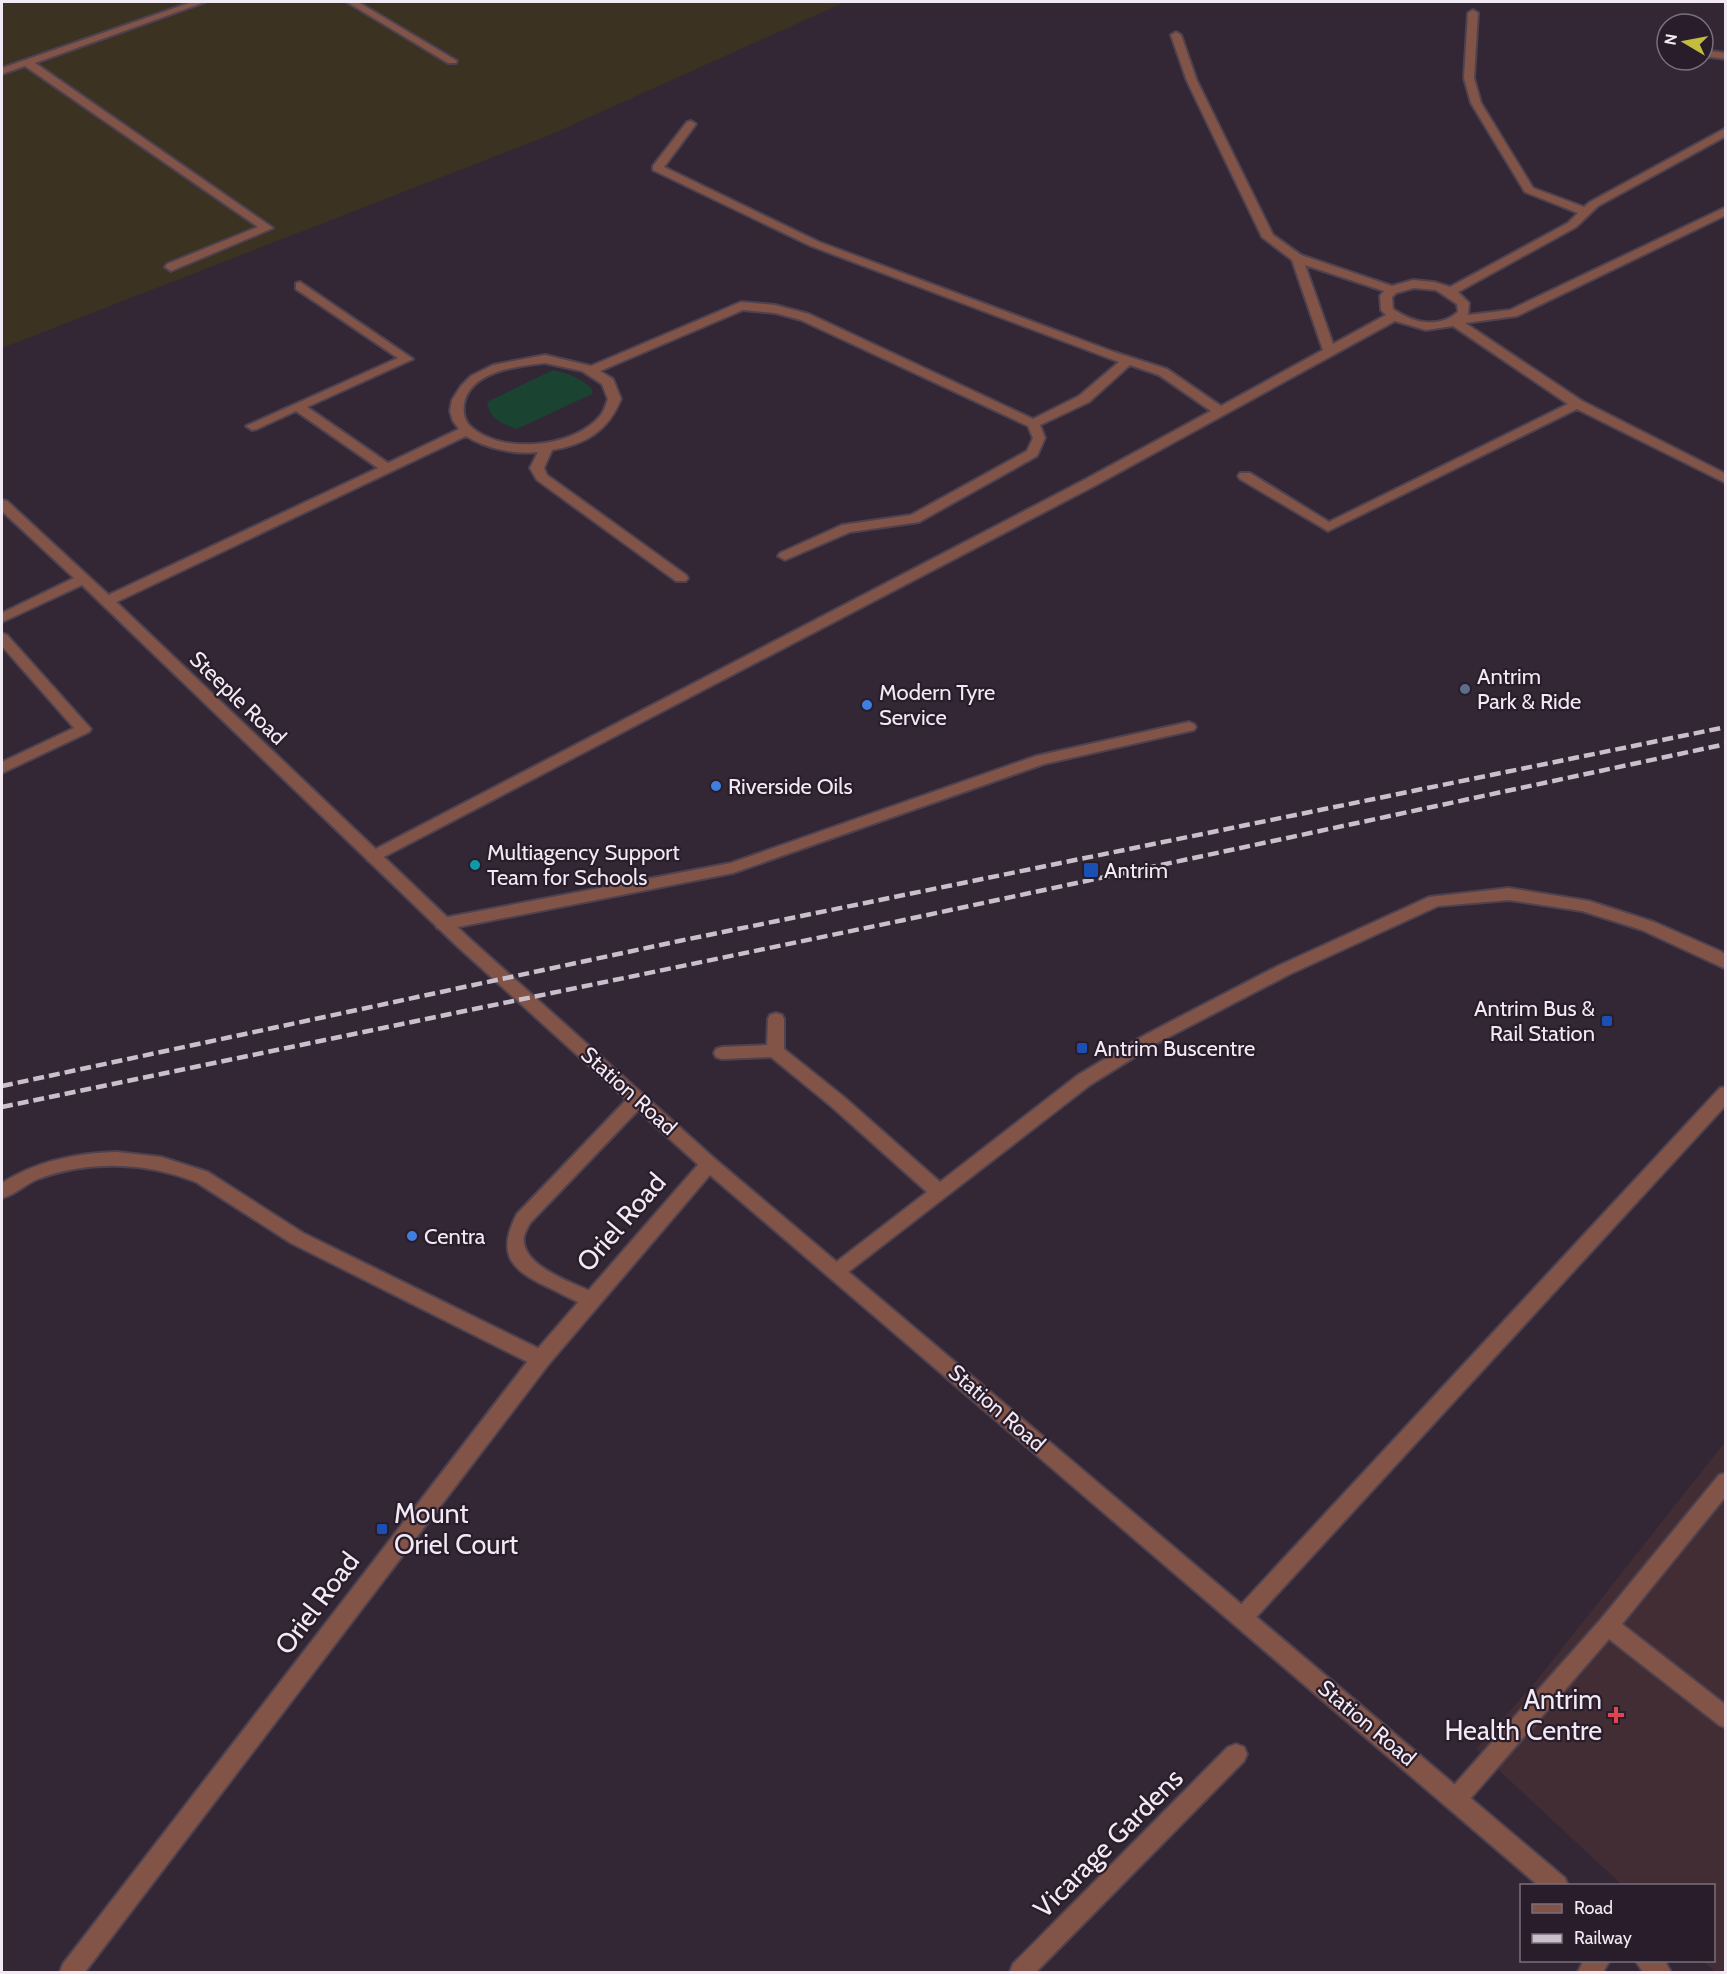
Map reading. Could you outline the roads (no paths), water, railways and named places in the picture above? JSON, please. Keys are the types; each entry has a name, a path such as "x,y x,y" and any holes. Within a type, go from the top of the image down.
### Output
{"street":[{"path":"2,71 200,2"},
{"path":"352,2 452,61"},
{"path":"1473,13 1468,78 1476,103 1529,190 1586,212"},
{"path":"1176,35 1192,81 1268,237 1297,258 1392,290"},
{"path":"27,62 267,228 171,267"},
{"path":"691,123 657,168 815,244 1127,361 1164,372 1221,412"},
{"path":"1451,291 1572,225 1594,204 1725,131"},
{"path":"1454,321 1464,313 1464,308 1459,298 1451,291 1419,284 1401,286 1386,296 1387,310 1394,316 1403,321 1424,326 1513,313 1725,210"},
{"path":"1297,258 1329,350"},
{"path":"252,426 406,359 300,286"},
{"path":"592,370 741,306 756,306 806,317 1033,424 1039,438 1032,453 914,519 847,528 784,556"},
{"path":"374,857 1221,412 1329,350 1394,316"},
{"path":"1454,321 1577,404 1725,479"},
{"path":"545,359 571,362 592,370 606,380 614,393 614,408 606,421 590,433 570,443 546,448 520,449 496,445 476,437 468,430 461,424 456,410 460,394 473,380 493,369 518,362 545,359"},
{"path":"1033,424 1084,399 1127,361"},
{"path":"1245,476 1328,527 1577,404"},
{"path":"297,406 387,468"},
{"path":"107,601 468,430"},
{"path":"546,448 537,468 542,477 681,578"},
{"name":"Steeple Road","path":"2,504 107,601 443,924"},
{"path":"2,618 83,579"},
{"path":"2,638 84,729 2,768"},
{"path":"443,924 734,868 1041,760 1189,727"},
{"path":"837,1271 1084,1080 1151,1039 1284,970 1435,901 1509,894 1583,905 1648,926 1714,955 1725,963"},
{"name":"Station Road","path":"443,924 709,1164 1555,1884"},
{"path":"775,1051 776,1019"},
{"path":"722,1053 775,1051 838,1102 939,1192"},
{"path":"1242,1618 1725,1093"},
{"path":"592,1299 535,1273 518,1257 515,1237 523,1219 638,1099"},
{"path":"2,1191 40,1172 60,1166 100,1160 127,1159 162,1163 189,1171 297,1238 541,1359"},
{"name":"Oriel Road","path":"71,1972 541,1359 709,1164"},
{"path":"1456,1799 1608,1626 1725,1482"},
{"path":"1608,1626 1725,1718"},
{"name":"Vicarage Gardens","path":"1021,1972 1236,1754"},
{"path":"1648,1962 1660,1972"}],"railway":[{"path":"2,1086 679,941 1726,727"},
{"path":"2,1107 904,920 1726,744"}],"place":[{"name":"Antrim Park & Ride","path":"1465,689"},
{"name":"Modern Tyre Service","path":"867,705"},
{"name":"Riverside Oils","path":"716,786"},
{"name":"Multiagency Support Team for Schools","path":"475,865"},
{"name":"Antrim","path":"1091,870"},
{"name":"Antrim Bus & Rail Station","path":"1607,1021"},
{"name":"Antrim Buscentre","path":"1082,1048"},
{"name":"Centra","path":"412,1236"},
{"name":"Mount Oriel Court","path":"382,1529"},
{"name":"Antrim Health Centre","path":"1616,1715"}]}
